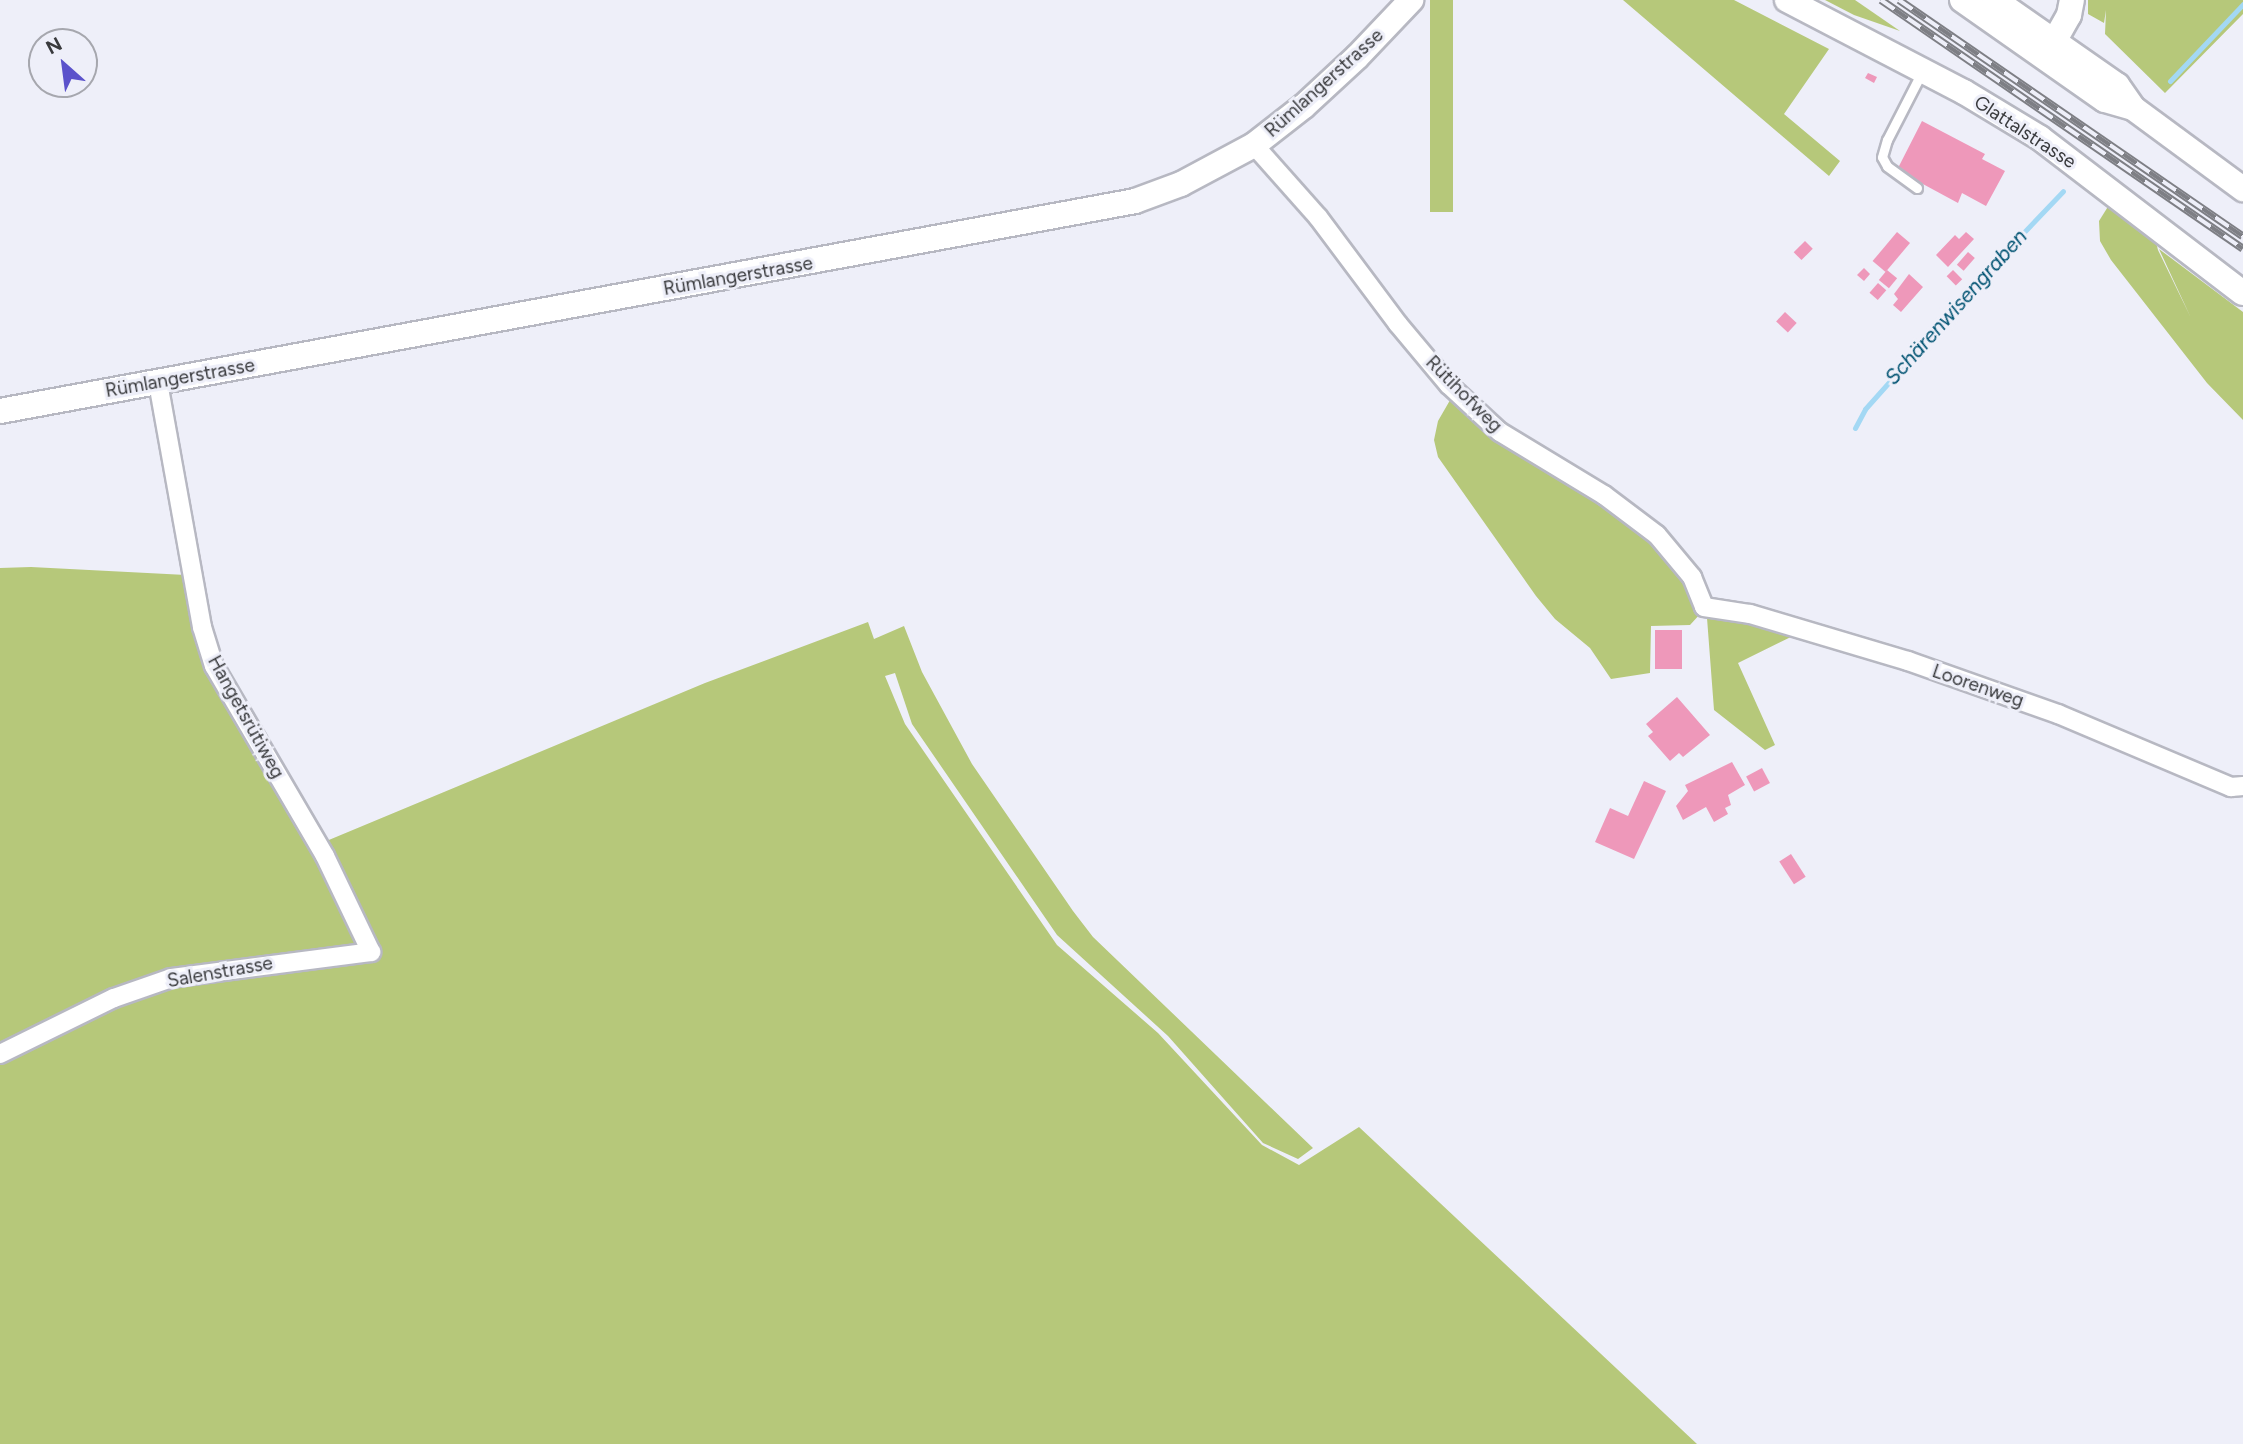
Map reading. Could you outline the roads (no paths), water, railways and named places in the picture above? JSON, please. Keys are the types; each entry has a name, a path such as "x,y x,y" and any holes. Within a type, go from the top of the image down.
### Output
{"street":[{"name":"Rümlangerstrasse","path":"0,411 1135,201 1181,184 1254,145 1304,106 1357,57 1411,0"},
{"name":"Glattalstrasse","path":"1787,0 1923,70 2040,138 2243,293"},
{"path":"1962,0 2050,49"},
{"path":"1996,0 2105,100 2133,108 2243,189"},
{"path":"2050,49 2069,15 2072,0"},
{"name":"Rütihofweg","path":"1254,145 1318,217 1398,324 1450,385 1500,432 1604,495 1657,535 1692,577 1704,607"},
{"name":"Hangetsrütiweg","path":"158,382 202,627 214,666 326,856 371,952"},
{"name":"Loorenweg","path":"1704,607 1750,614 1908,662 2058,714 2231,786 2243,786"},
{"name":"Salenstrasse","path":"0,1054 114,998 171,978 371,952"}],"lane":[{"path":"1917,188 1887,166 1882,156 1887,140 1923,70"}],"waterway":[{"name":"Schärenwisengraben","path":"2170,81 2243,4"},
{"name":"Schärenwisengraben","path":"1855,428 1865,409 1931,335 1945,315 2063,191"}],"railway":[{"path":"1881,0 2243,249"},
{"path":"1899,0 2243,236"}]}
